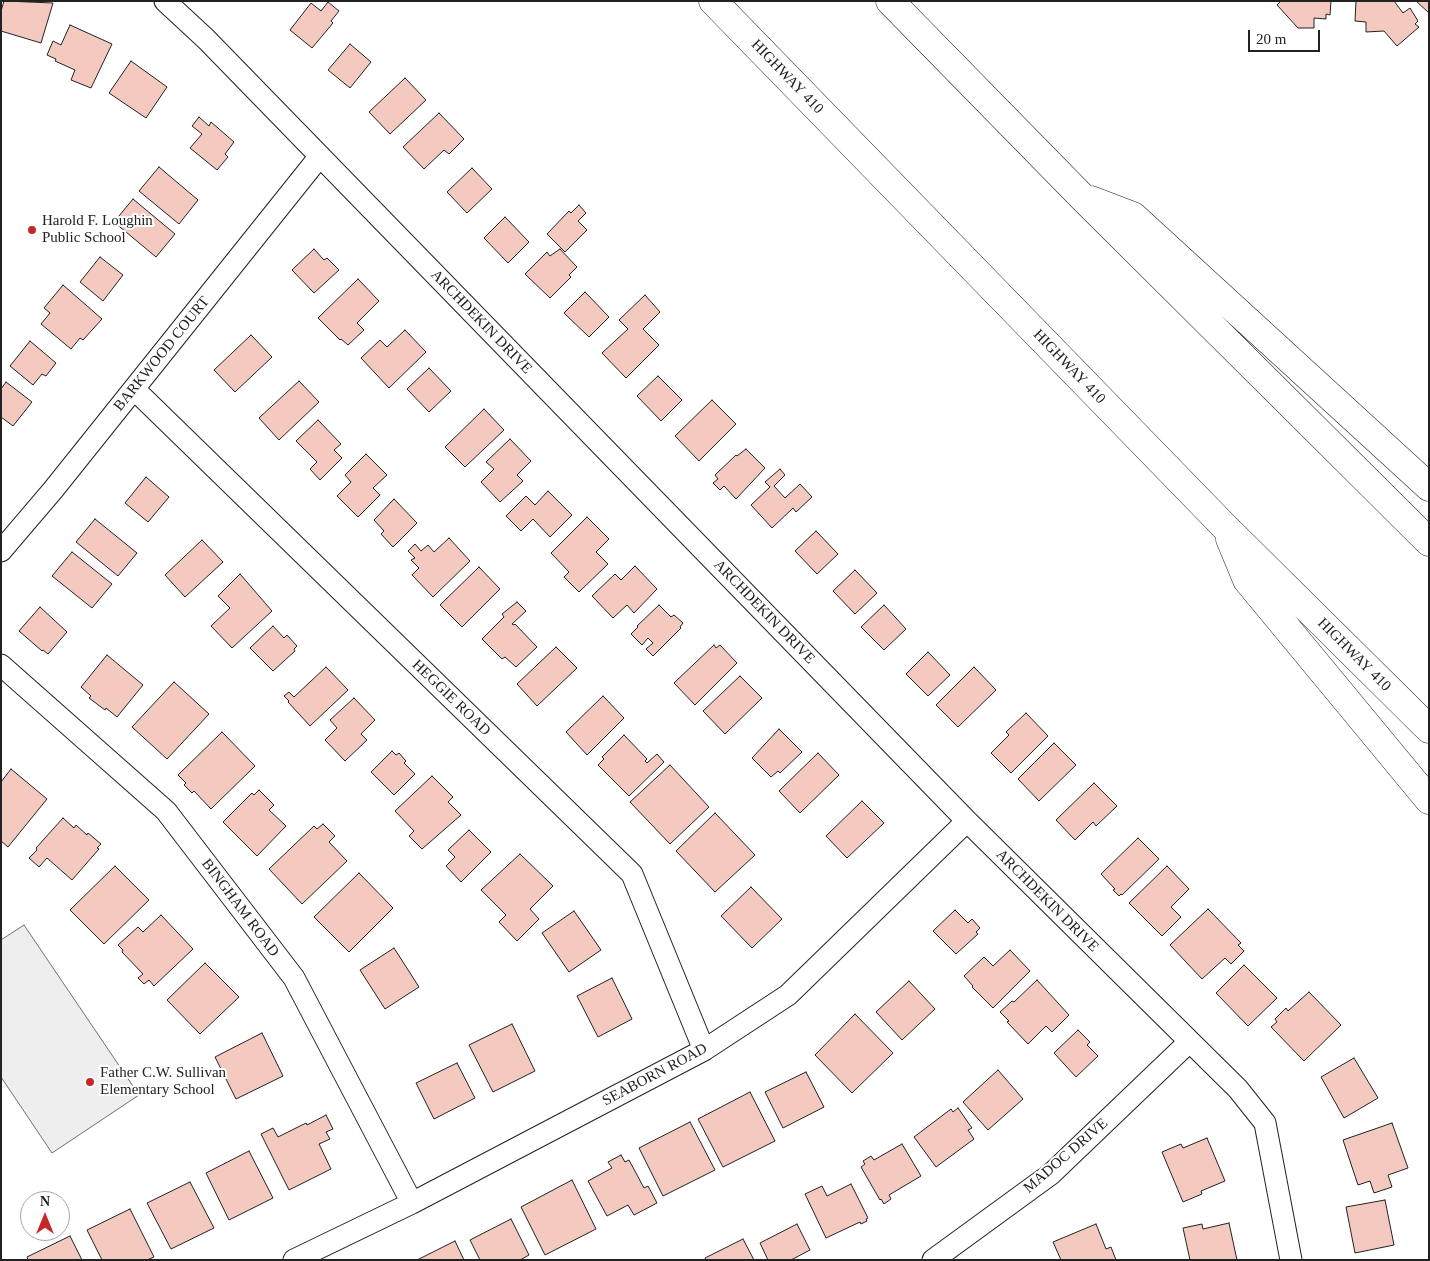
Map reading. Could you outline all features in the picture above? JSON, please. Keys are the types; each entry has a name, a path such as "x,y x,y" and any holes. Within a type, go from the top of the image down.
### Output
{"highway":[{"name":"HIGHWAY 410","path":"714,1 1224,526 1429,729"},
{"path":"890,1 1083,198 1429,542"},
{"path":"1083,198 1134,216 1429,487"},
{"path":"1224,526 1248,580 1429,800"}],"street":[{"name":"ARCHDEKIN DRIVE","path":"165,1 206,39 967,821 1238,1089 1265,1124 1291,1260"},
{"name":"BARKWOOD COURT","path":"1,551 53,490 320,156"},
{"name":"HEGGIE ROAD","path":"134,389 632,874 704,1050"},
{"name":"BINGHAM ROAD","path":"1,665 166,811 288,970 294,978 412,1203"},
{"name":"SEABORN ROAD","path":"294,1260 412,1203 704,1050 788,995 967,821"},
{"name":"MADOC DRIVE","path":"933,1260 1051,1174 1189,1042"}],"shaded area":[{"path":"24,925 139,1095 52,1153 1,1077 1,940"}],"building":[{"path":"4,1 53,3 41,43 1,31 1,11"},
{"path":"1281,1 1331,1 1330,15 1326,14 1326,19 1314,18 1314,28 1298,28 1277,5"},
{"path":"1356,1 1394,1 1403,13 1410,8 1418,21 1415,24 1419,27 1397,46 1384,31 1366,32 1366,22 1355,21"},
{"path":"1416,1 1429,1 1429,13"},
{"path":"328,2 339,11 331,21 333,23 312,48 290,30 311,3 321,11"},
{"path":"70,25 112,44 91,88 71,80 75,70 55,61 56,59 47,55 53,41 61,45"},
{"path":"350,44 371,62 350,88 328,70"},
{"path":"131,61 167,87 146,118 109,93"},
{"path":"405,78 426,100 390,134 369,112"},
{"path":"439,113 464,139 449,154 444,150 424,169 403,147"},
{"path":"199,117 209,126 211,122 234,142 225,154 228,157 217,170 190,148 202,134 192,126"},
{"path":"159,167 198,200 179,224 139,191"},
{"path":"472,168 492,189 467,213 447,192"},
{"path":"133,199 175,234 156,257 114,222"},
{"path":"579,205 586,213 578,221 587,230 565,252 547,234 569,211 571,213"},
{"path":"505,217 529,242 508,263 484,238"},
{"path":"314,249 324,260 327,258 339,270 314,293 292,270"},
{"path":"560,249 577,267 569,275 571,277 550,298 525,274 547,252 550,256"},
{"path":"100,257 123,275 103,301 80,282"},
{"path":"358,279 379,301 357,323 364,330 348,345 340,340 318,318"},
{"path":"63,285 102,319 83,340 80,338 71,349 41,324 50,313 44,308"},
{"path":"585,292 609,317 589,337 564,313"},
{"path":"645,295 660,312 643,329 659,345 626,378 602,353 628,329 619,320"},
{"path":"405,330 426,352 389,388 361,358 380,340 387,347"},
{"path":"251,335 272,357 235,392 214,370"},
{"path":"30,341 56,363 46,376 42,374 33,385 10,366"},
{"path":"429,368 451,391 429,412 407,389"},
{"path":"658,376 682,400 661,421 637,396"},
{"path":"299,381 319,402 279,440 259,418"},
{"path":"6,382 32,402 13,426 1,417 1,389"},
{"path":"712,400 736,424 699,461 675,436"},
{"path":"484,409 504,430 465,467 445,447"},
{"path":"318,420 341,444 334,450 342,458 320,480 310,469 317,462 296,441"},
{"path":"510,439 531,461 517,475 523,481 500,502 481,482 494,469 486,462"},
{"path":"746,449 765,468 736,499 724,486 720,490 713,483 718,479 715,475 736,455"},
{"path":"366,454 387,475 373,488 380,495 358,517 337,496 351,482 345,475"},
{"path":"780,469 785,475 774,486 785,498 800,484 812,497 796,512 793,508 772,528 751,505 770,487 765,482"},
{"path":"146,477 169,497 148,522 125,503"},
{"path":"548,491 572,515 550,537 533,519 521,531 506,516 526,496 535,505"},
{"path":"394,499 417,523 393,547 381,534 384,531 374,520"},
{"path":"587,517 609,539 596,552 608,564 579,592 564,577 569,572 551,553"},
{"path":"95,519 137,553 118,576 76,542"},
{"path":"816,531 838,554 817,574 795,551"},
{"path":"449,538 470,561 433,597 412,575 419,568 411,560 415,558 408,551 415,544 421,551 428,545 434,552"},
{"path":"202,540 223,562 185,597 165,575"},
{"path":"72,552 112,584 92,608 52,576"},
{"path":"635,566 657,589 634,613 627,605 613,618 592,596 615,574 621,580"},
{"path":"479,567 500,589 462,627 440,605"},
{"path":"855,570 877,593 855,614 833,591"},
{"path":"240,574 272,611 232,648 211,626 230,608 218,596"},
{"path":"517,602 526,611 512,624 515,624 537,647 516,667 505,657 502,659 482,639 504,617 502,614"},
{"path":"659,605 671,617 674,615 683,623 681,628 653,656 646,649 653,643 648,638 642,645 631,634"},
{"path":"884,605 906,629 884,650 861,627"},
{"path":"40,607 67,632 48,654 19,631"},
{"path":"273,626 284,638 287,635 297,646 294,649 295,651 273,671 250,648"},
{"path":"714,645 716,648 720,645 737,663 695,705 674,683"},
{"path":"556,647 577,668 537,706 517,684"},
{"path":"928,652 950,675 928,696 906,674"},
{"path":"107,655 143,685 117,717 89,698 91,696 81,687"},
{"path":"326,667 348,690 310,726 284,696 289,692 294,697"},
{"path":"974,667 996,690 958,727 936,705"},
{"path":"740,676 762,698 725,734 703,711"},
{"path":"174,682 209,714 167,759 132,727"},
{"path":"603,696 624,718 587,755 566,732"},
{"path":"354,698 375,720 361,734 367,740 345,761 325,740 337,728 330,720"},
{"path":"1026,713 1048,736 1011,773 991,753 1009,735 1006,732"},
{"path":"779,729 802,752 780,773 778,771 771,777 752,758"},
{"path":"222,732 255,766 211,809 194,791 192,793 184,785 186,783 178,775"},
{"path":"624,735 647,759 645,761 647,763 657,754 664,762 629,796 598,765 604,759 602,757"},
{"path":"1054,743 1076,765 1039,801 1018,779"},
{"path":"392,751 396,755 399,753 406,761 404,763 415,774 394,795 371,772"},
{"path":"818,753 839,775 800,813 779,791"},
{"path":"670,765 709,807 670,844 630,802"},
{"path":"11,769 47,799 8,847 1,841 1,782"},
{"path":"432,776 453,797 448,802 461,815 422,849 409,836 414,831 395,811"},
{"path":"1094,783 1117,806 1096,826 1093,822 1075,840 1056,820"},
{"path":"259,790 274,805 269,810 286,826 257,856 223,822 252,793 254,795"},
{"path":"862,801 884,823 847,858 826,836"},
{"path":"715,813 755,855 715,892 676,851"},
{"path":"63,818 74,828 76,825 101,844 97,848 99,849 72,880 47,858 39,867 29,858"},
{"path":"323,824 335,836 329,842 347,861 302,904 269,869 314,826 317,829"},
{"path":"469,830 491,852 461,882 446,866 455,857 448,850"},
{"path":"1138,838 1159,859 1119,896 1101,874"},
{"path":"520,854 553,886 530,909 539,919 517,941 499,922 506,915 481,890"},
{"path":"115,866 149,900 104,944 70,910"},
{"path":"1167,866 1189,889 1171,907 1181,917 1162,936 1129,903"},
{"path":"359,873 393,908 349,952 314,917"},
{"path":"751,887 782,919 752,948 721,916"},
{"path":"1208,909 1241,943 1238,945 1244,951 1231,964 1225,958 1202,979 1170,945"},
{"path":"955,910 968,923 972,919 980,928 976,932 978,934 956,954 933,931"},
{"path":"574,911 601,950 569,972 542,933"},
{"path":"161,915 193,949 154,986 149,980 144,984 138,978 143,974 122,952 123,950 118,945 138,927 143,932"},
{"path":"394,948 419,987 385,1009 360,970"},
{"path":"1010,950 1030,971 993,1008 964,976 984,957 993,966"},
{"path":"205,963 239,997 200,1034 167,1000"},
{"path":"1244,965 1277,998 1248,1026 1216,993"},
{"path":"612,978 632,1019 598,1037 577,996"},
{"path":"1037,980 1069,1015 1052,1032 1046,1026 1028,1044 1000,1012 1012,1001 1014,1002"},
{"path":"909,981 935,1009 902,1040 876,1012"},
{"path":"1309,992 1341,1025 1304,1061 1271,1027 1277,1022 1275,1019 1286,1008 1288,1011"},
{"path":"855,1014 893,1053 852,1093 815,1055"},
{"path":"512,1024 535,1071 493,1092 469,1045"},
{"path":"1078,1030 1090,1042 1087,1045 1098,1056 1076,1077 1054,1053"},
{"path":"262,1033 283,1076 236,1099 215,1057"},
{"path":"1354,1058 1378,1098 1344,1118 1321,1077"},
{"path":"457,1063 475,1098 434,1119 416,1083"},
{"path":"998,1070 1023,1099 988,1130 963,1102"},
{"path":"806,1072 824,1107 783,1128 765,1092"},
{"path":"750,1092 775,1141 723,1167 698,1119"},
{"path":"958,1108 972,1128 968,1130 974,1139 936,1167 914,1137 951,1109 953,1112"},
{"path":"326,1115 333,1129 326,1132 330,1139 319,1144 331,1169 289,1190 261,1134 273,1128 278,1137"},
{"path":"690,1122 715,1170 663,1196 639,1148"},
{"path":"1392,1123 1408,1168 1388,1175 1392,1187 1374,1193 1370,1181 1358,1185 1343,1140"},
{"path":"1207,1138 1225,1181 1201,1191 1202,1194 1183,1202 1162,1152 1181,1144 1183,1148"},
{"path":"902,1144 921,1176 889,1195 891,1199 884,1204 861,1167 865,1164 863,1161 871,1156 874,1160"},
{"path":"249,1151 273,1198 229,1220 206,1173"},
{"path":"621,1155 625,1162 629,1160 644,1188 648,1186 657,1203 634,1215 628,1205 607,1216 588,1181 612,1168 608,1162"},
{"path":"572,1180 596,1229 545,1255 521,1207"},
{"path":"190,1182 214,1228 171,1249 147,1203"},
{"path":"851,1184 868,1218 866,1219 867,1221 861,1224 860,1222 826,1238 805,1194 822,1186 827,1196"},
{"path":"1385,1200 1394,1245 1355,1253 1346,1207"},
{"path":"130,1209 154,1257 147,1260 102,1260 87,1230"},
{"path":"511,1219 529,1255 520,1260 480,1260 470,1240"},
{"path":"1229,1223 1237,1260 1190,1260 1183,1228 1202,1224 1203,1229"},
{"path":"797,1224 810,1250 791,1260 768,1260 760,1243"},
{"path":"1096,1224 1106,1249 1111,1247 1116,1260 1061,1260 1053,1242"},
{"path":"70,1236 82,1260 28,1260 27,1257 60,1241 70,1241"},
{"path":"743,1239 754,1260 706,1260 705,1258"},
{"path":"455,1241 464,1260 417,1260"}],"place":[{"name":"Harold F. Loughin Public School","path":"32,230"},
{"name":"Father C.W. Sullivan Elementary School","path":"90,1082"}]}
